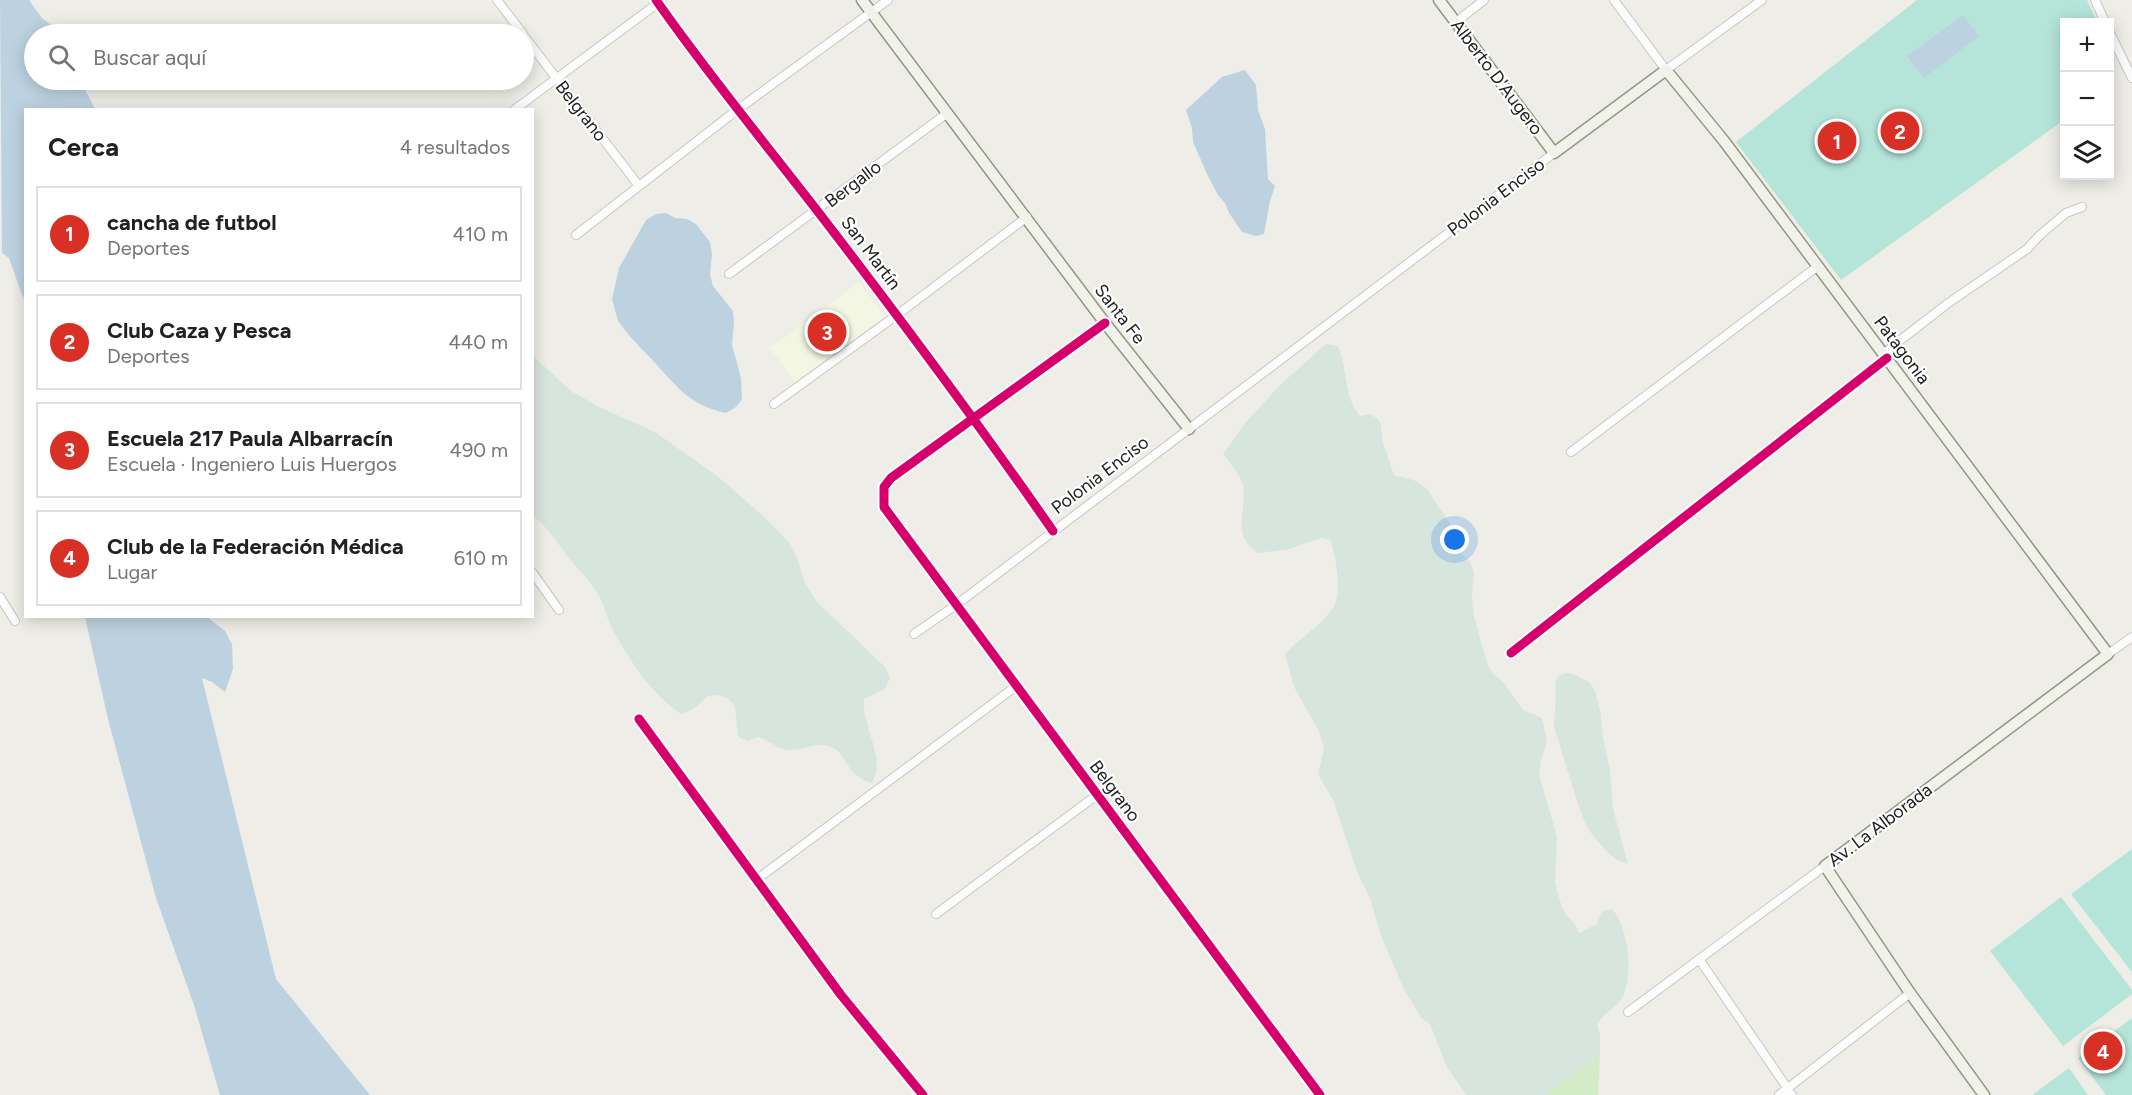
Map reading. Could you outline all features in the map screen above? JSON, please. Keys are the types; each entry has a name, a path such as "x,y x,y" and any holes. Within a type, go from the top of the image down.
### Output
{"main road":[{"name":"Santa Fe","path":"862,0 946,114 1189,429"},
{"name":"Alberto D'Augero","path":"1440,0 1554,153"},
{"name":"Polonia Enciso","path":"1554,153 1666,70"},
{"name":"Patagonia","path":"1666,70 1724,141 1818,266 1890,350 2108,654"},
{"name":"Av. La Alborada","path":"1826,866 2108,654"},
{"path":"1826,866 1910,993 1984,1095"}],"street":[{"name":"Belgrano","path":"497,0 515,24"},
{"path":"576,235 737,110 888,0"},
{"path":"1456,22 1484,0"},
{"name":"Patagonia","path":"1614,0 1666,70"},
{"name":"Polonia Enciso","path":"1666,70 1762,0"},
{"path":"2095,0 2103,18"},
{"path":"517,108 659,1"},
{"name":"San Martín","path":"659,1 737,110 817,211 974,418 1053,531"},
{"path":"2114,43 2132,78"},
{"name":"Belgrano","path":"534,50 639,186"},
{"name":"Bergallo","path":"729,274 946,114"},
{"name":"Polonia Enciso","path":"914,634 956,605 1554,153"},
{"path":"1511,653 1947,303 2027,249 2066,213 2082,207"},
{"path":"774,404 1027,217"},
{"path":"1571,452 1818,266"},
{"path":"974,418 1105,322"},
{"name":"Belgrano","path":"974,418 891,478 884,488 884,507 1015,687 1219,956 1320,1095"},
{"path":"534,575 559,610"},
{"path":"0,597 15,621"},
{"name":"Av. La Alborada","path":"2108,654 2132,637"},
{"path":"756,880 1015,687"},
{"path":"639,719 841,995 923,1095"},
{"path":"936,914 1097,795"},
{"name":"Av. La Alborada","path":"1628,1012 1698,958 1826,866"},
{"path":"1698,958 1790,1092"},
{"path":"1779,1095 1790,1092 1910,993"}],"shaded area":[{"path":"0,0 29,0 42,18 50,24 24,24 24,90 85,90 94,108 24,108 24,298 9,258 2,253"},
{"path":"1917,0 2087,0 2095,18 2060,18 2060,123 1841,280 1736,142"},
{"path":"1963,15 1979,36 1924,78 1907,56"},
{"path":"1245,70 1256,85 1258,110 1265,129 1268,179 1275,186 1264,234 1256,236 1242,232 1218,195 1193,142 1192,128 1186,110 1222,77"},
{"path":"666,213 696,224 710,242 712,254 710,275 713,286 733,311 732,345 741,378 742,399 736,407 726,413 694,401 686,395 618,321 612,299 619,268 646,220 656,214"},
{"path":"859,282 885,316 795,382 770,348"},
{"path":"1326,344 1338,346 1348,391 1360,416 1371,414 1380,421 1383,443 1394,475 1416,481 1426,488 1451,525 1450,536 1454,546 1469,560 1474,572 1472,596 1474,616 1487,663 1493,674 1503,682 1523,710 1542,718 1547,742 1539,774 1557,837 1555,883 1566,915 1575,924 1579,933 1597,924 1602,911 1612,909 1622,927 1627,950 1627,984 1622,999 1597,1025 1600,1035 1600,1054 1544,1095 1466,1095 1447,1067 1430,1024 1421,1018 1404,989 1381,936 1371,901 1356,869 1334,802 1318,774 1324,749 1319,731 1294,687 1285,654 1326,617 1335,604 1338,581 1331,540 1321,538 1289,549 1258,553 1244,537 1242,482 1223,454 1246,422 1280,385"},
{"path":"534,357 571,391 601,408 655,432 717,476 788,541 798,560 805,583 818,603 885,667 890,678 885,689 864,699 866,720 877,763 872,783 856,775 840,754 831,747 820,745 789,750 758,737 748,741 738,737 735,706 727,698 718,695 708,696 692,710 681,714 651,687 633,663 610,624 595,589 534,517"},
{"path":"85,618 208,618 225,631 232,644 233,669 225,692 202,678 276,979 370,1095 220,1095 194,1005 156,898 108,719"},
{"path":"1565,673 1573,674 1589,682 1595,691 1610,771 1613,809 1628,864 1609,854 1594,837 1579,807 1554,727 1555,684 1557,677"},
{"path":"2132,849 2132,972 2071,894"},
{"path":"2061,897 2132,990 2132,994 2063,1046 1990,951"},
{"path":"2132,1018 2132,1095 2106,1095 2078,1058"},
{"path":"2069,1068 2088,1095 2032,1095"}],"green space":[{"path":"1600,1054 1598,1095 1544,1095"}],"cycle path":[{"path":"656,0 715,81 908,331 1053,531"},
{"path":"1105,323 891,478 884,487 884,507 1320,1095"},
{"path":"1511,653 1887,358"},
{"path":"639,719 841,995 923,1095"}],"place":[{"name":"Club Caza y Pesca","path":"1900,131"},
{"name":"cancha de futbol","path":"1837,141"},
{"name":"Escuela 217 Paula Albarracín","path":"827,332"},
{"name":"Club de la Federación Médica","path":"2103,1051"}]}
